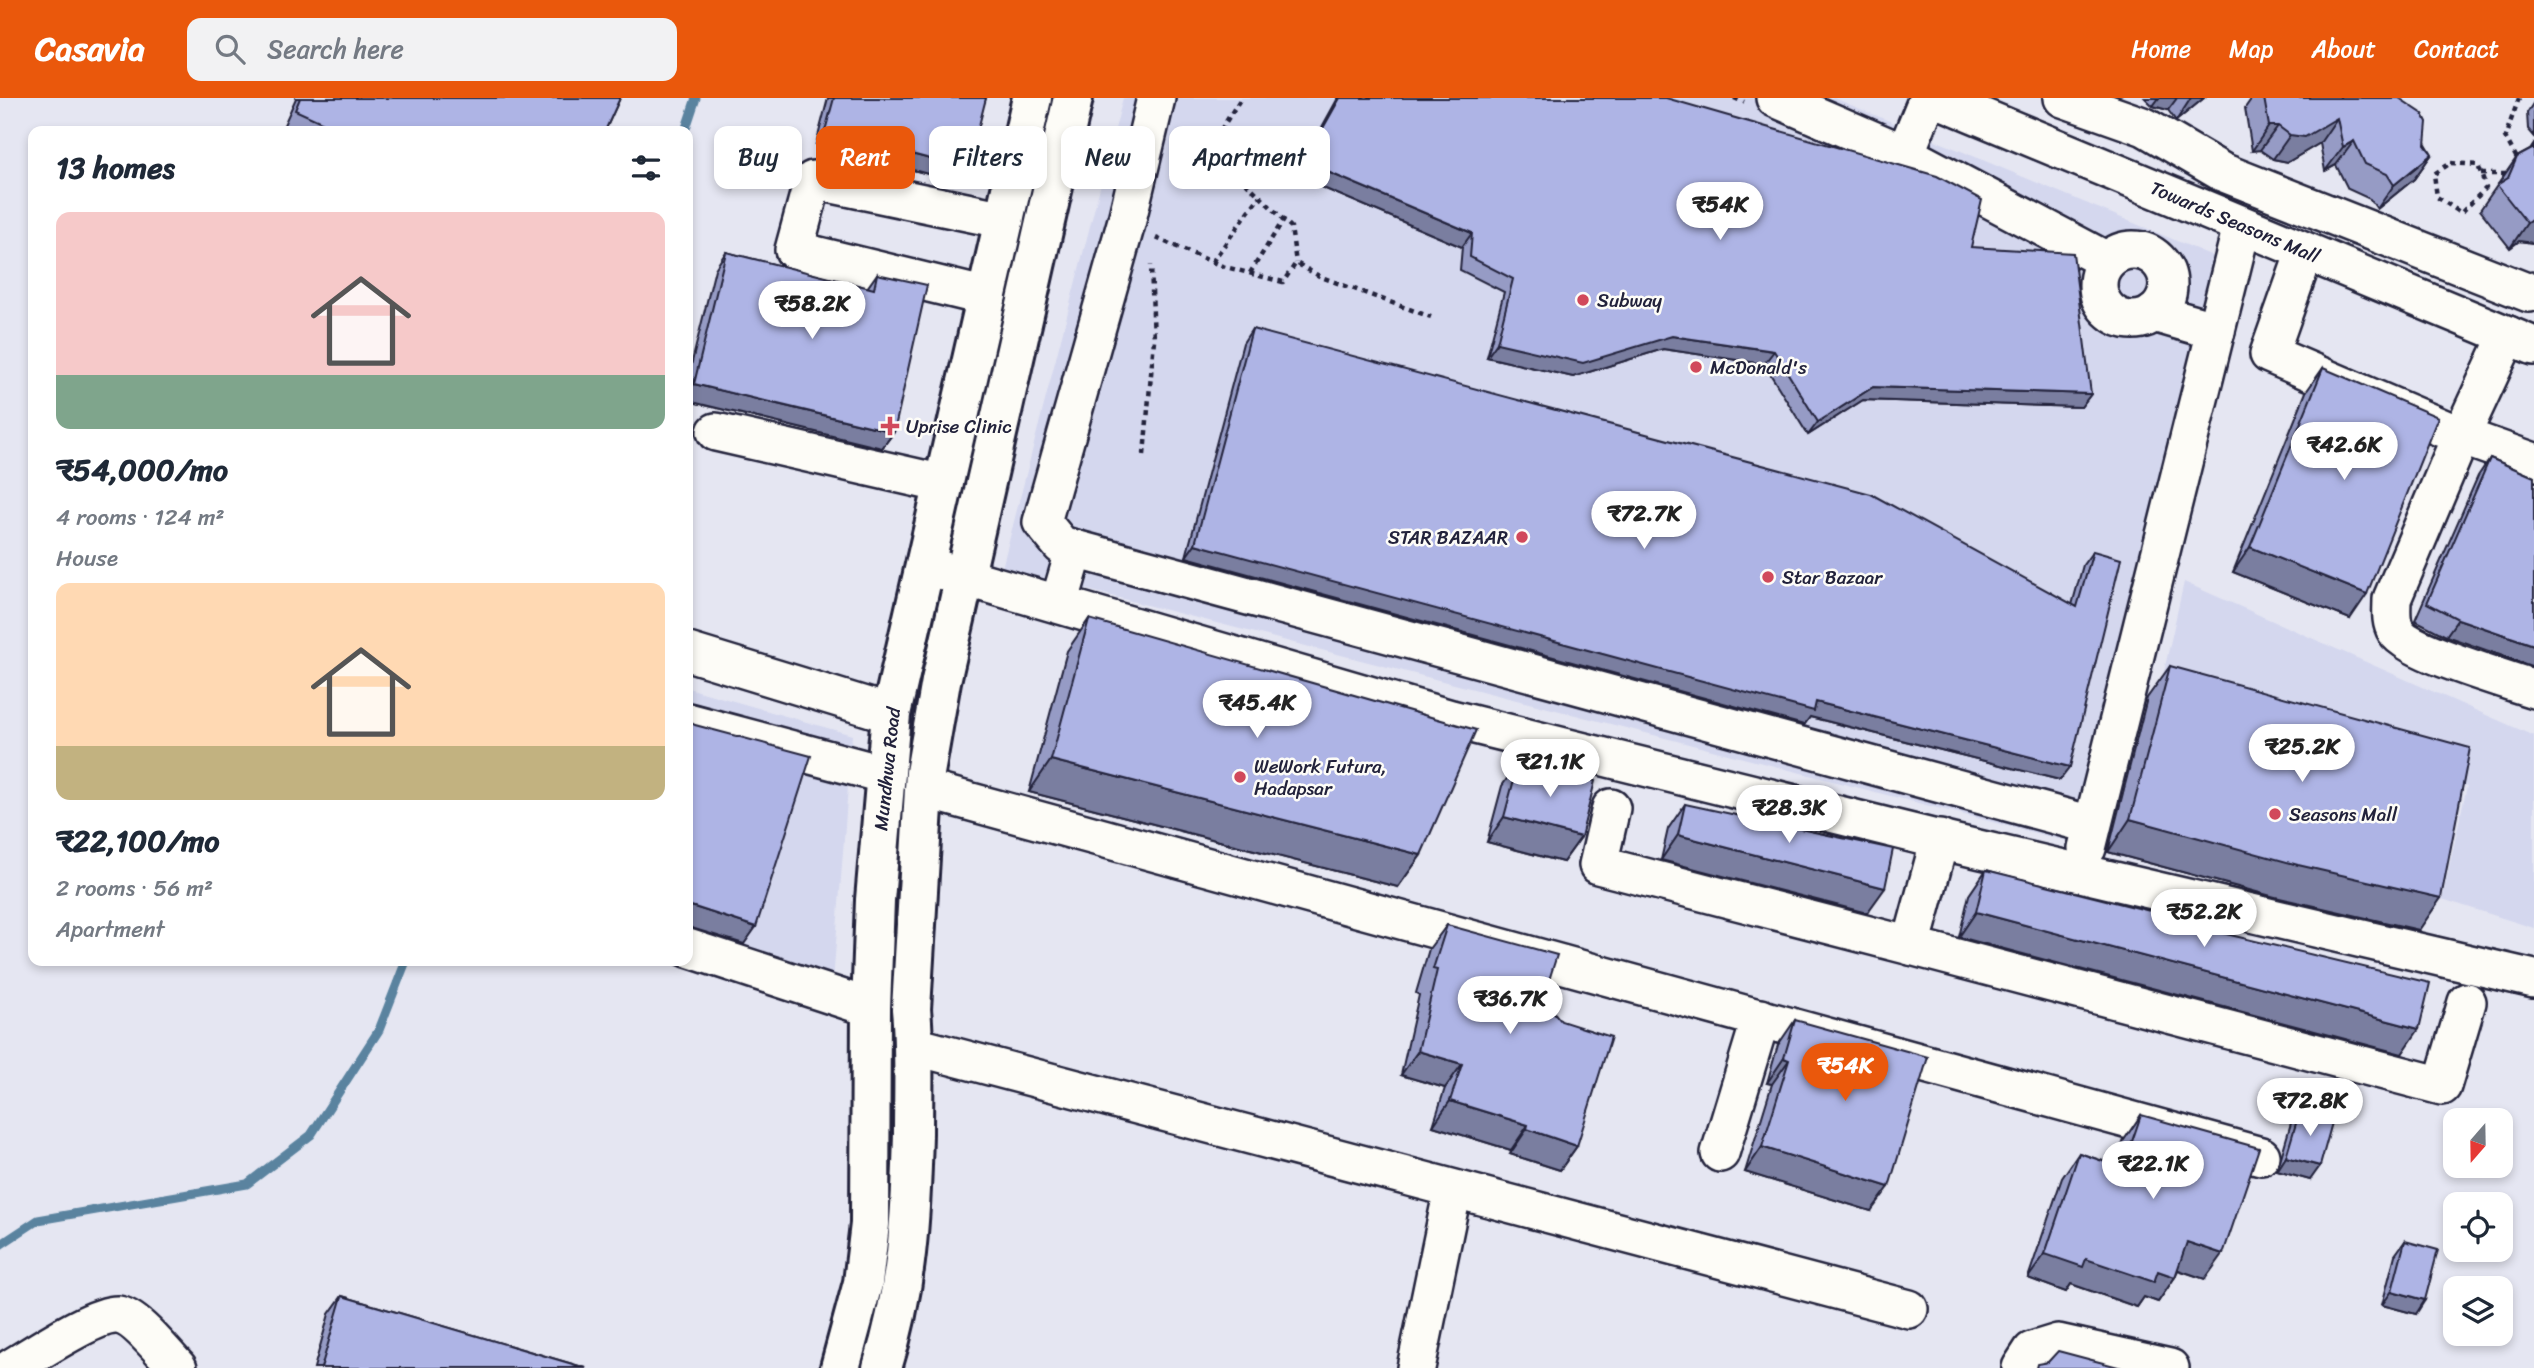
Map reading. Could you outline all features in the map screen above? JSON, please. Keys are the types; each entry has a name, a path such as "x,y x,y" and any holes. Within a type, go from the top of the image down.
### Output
{"highway":[{"name":"Mundhwa Road","path":"840,1368 863,1283 870,1224 871,1008 891,714 1032,98"},
{"name":"Mundhwa Road","path":"882,1368 903,1290 911,1227 914,1046 911,1009 924,789 942,681 1073,98"},
{"path":"867,1253 907,1259"}],"street":[{"path":"1156,98 1127,220 1042,522 1061,545 2092,825"},
{"path":"1775,98 1905,154 2107,261"},
{"path":"1905,154 1928,98"},
{"name":"Towards Seasons Mall","path":"1936,98 2521,341"},
{"path":"2063,98 2146,127 2222,172 2529,293 2534,290"},
{"path":"987,297 794,250 813,180 1005,220"},
{"path":"2081,873 2242,226"},
{"path":"2154,313 2167,294 2165,272 2159,262 2150,254 2128,250 2107,261 2097,281 2102,303 2110,312 2132,320 2154,313 2216,331"},
{"path":"2305,252 2269,354 2461,436 2534,462"},
{"path":"2521,341 2461,436 2392,599 2391,619 2396,633 2419,648 2534,689"},
{"path":"716,432 944,484"},
{"path":"1059,604 1075,549"},
{"path":"926,565 1451,719 2081,873 2534,979"},
{"path":"693,654 891,714"},
{"path":"693,723 886,775"},
{"path":"924,789 2261,1156"},
{"path":"1611,808 1598,865 2442,1086 2467,1002"},
{"path":"1912,946 1940,839"},
{"path":"693,950 871,1008"},
{"path":"1720,1153 1761,1018"},
{"path":"914,1046 1909,1310"},
{"path":"1416,1368 1453,1189"},
{"path":"11,1368 91,1322 117,1315 134,1323 178,1368"},
{"path":"2021,1368 2032,1351 2057,1343 2171,1368"}],"path":[{"path":"1223,126 1241,98"},
{"path":"2481,174 2506,176 2521,164 2505,137 2519,98"},
{"path":"2451,163 2478,165 2481,174 2486,188 2461,214 2437,197 2434,174 2451,163"},
{"path":"1152,234 1150,246 1155,238 1212,262 1283,282 1296,263 1291,227 1253,189"},
{"path":"1212,262 1260,196"},
{"path":"1250,274 1284,219"},
{"path":"1144,454 1154,340 1151,259"},
{"path":"1296,263 1321,277 1431,317"}],"shaded area":[{"path":"1123,98 1834,98 2232,264 2147,698 2098,849 1002,568 1100,189 1155,189 1155,126 1116,126"},
{"path":"2184,582 2534,736 2534,928 2442,899 2467,786 2160,689"},
{"path":"693,689 852,735 831,1008 693,963"}],"building":[{"path":"300,98 620,98 607,126 330,126 295,110"},
{"path":"834,98 986,98 979,126 929,126 929,159 915,155 915,126 826,126"},
{"path":"1340,98 1666,98 1937,176 1982,200 1971,247 2073,253 2091,394 1873,387 1818,422 1774,351 1672,336 1583,363 1497,343 1513,279 1470,257 1472,233 1330,173 1330,126 1324,126"},
{"path":"2264,98 2399,98 2423,114 2427,122 2425,145 2432,154 2394,185 2387,174 2365,164 2354,141 2343,147 2337,118 2305,137 2290,135 2278,126 2269,126"},
{"path":"2534,148 2534,218 2527,223 2497,185 2508,178 2517,157"},
{"path":"726,252 874,289 877,274 927,285 894,432 694,384"},
{"name":"STAR BAZAAR","path":"1252,329 1871,494 2077,607 2093,551 2121,559 2070,767 1816,702 1814,711 1195,544"},
{"path":"2323,368 2438,417 2367,594 2250,547"},
{"path":"2490,458 2534,477 2534,645 2458,619 2427,603"},
{"name":"WeWork Futura, Hadapsar","path":"1089,619 1476,730 1421,855 1051,760"},
{"name":"Seasons Mall","path":"2170,666 2470,748 2441,898 2298,865 2130,819"},
{"path":"693,724 811,756 756,927 693,907"},
{"path":"1519,761 1595,781 1581,837 1504,817"},
{"path":"1685,804 1893,849 1885,888 1678,835"},
{"path":"1986,870 2198,923 2197,927 2430,983 2419,1029 1976,912"},
{"path":"1447,925 1557,955 1543,999 1561,1021 1611,1037 1577,1146 1527,1129 1528,1125 1450,1101 1462,1064 1418,1051 1437,970 1433,969"},
{"path":"1795,1020 1928,1057 1889,1187 1762,1147 1789,1060 1784,1058"},
{"path":"2300,1110 2333,1119 2320,1166 2286,1157"},
{"path":"2141,1115 2259,1148 2223,1254 2187,1242 2175,1277 2158,1271 2154,1282 2086,1259 2083,1267 2045,1254 2079,1153 2123,1168"},
{"path":"2405,1241 2438,1250 2425,1300 2392,1291"},
{"path":"342,1296 586,1368 321,1368"},
{"path":"2058,1351 2122,1368 2036,1368 2037,1364 2048,1362"}],"waterway":[{"path":"687,126 696,98"},
{"path":"0,1245 38,1220 247,1184 311,1135 379,1030 404,966"}],"place":[{"name":"Subway","path":"1583,300"},
{"name":"McDonald's","path":"1696,367"},
{"name":"Uprise Clinic","path":"890,426"},
{"name":"STAR BAZAAR","path":"1522,537"},
{"name":"Star Bazaar","path":"1768,577"},
{"name":"WeWork Futura, Hadapsar","path":"1240,777"},
{"name":"Seasons Mall","path":"2275,814"}]}
